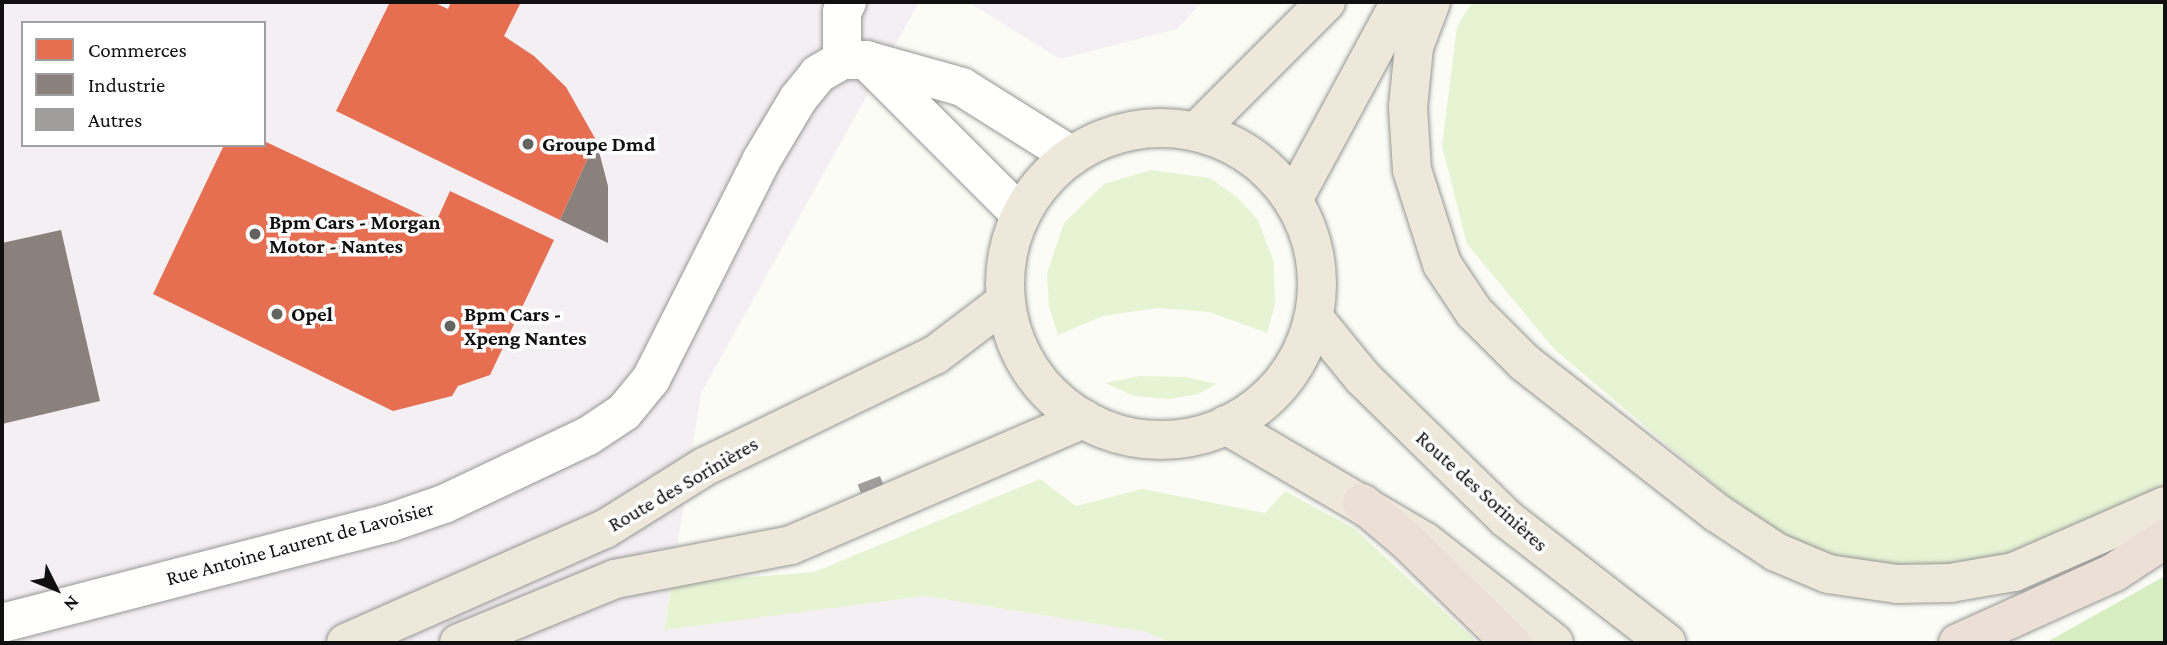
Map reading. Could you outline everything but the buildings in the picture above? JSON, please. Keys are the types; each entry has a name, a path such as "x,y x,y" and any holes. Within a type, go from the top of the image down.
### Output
{"highway":[{"path":"1362,503 1407,541 1510,643"},
{"path":"1958,643 2113,573 2165,539"}],"main road":[{"path":"1198,130 1326,2"},
{"path":"1293,200 1400,2"},
{"path":"1431,2 1414,47 1408,107 1412,170 1442,264 1474,312 1525,363 1717,513 1776,552 1828,574 1897,584 1950,583 2014,572 2165,506"},
{"path":"1147,129 1198,130 1237,147 1268,170 1293,200 1314,250 1314,318 1297,360 1278,387 1254,409 1226,425 1179,439 1154,439 1106,430 1084,419 1037,379 1012,329 1006,301 1008,257 1021,215 1052,173 1072,156 1121,133 1147,129"},
{"name":"Route des Sorinières","path":"346,643 605,529 706,466 935,355 1006,301"},
{"name":"Route des Sorinières","path":"1314,318 1363,378 1507,519 1667,643"},
{"path":"459,643 615,579 791,545 1084,419"},
{"path":"1226,425 1424,541 1555,643"}],"street":[{"path":"848,2 842,12 854,60 1021,215"},
{"path":"854,60 962,87 1072,156"},
{"name":"Rue Antoine Laurent de Lavoisier","path":"2,623 389,523 444,504 597,430 624,412 650,379 761,162 798,99 818,74 854,60"}],"shaded area":[{"path":"2,2 919,2 701,393 664,629 925,596 1146,632 1171,643 2,643"},
{"path":"968,2 1202,2 1177,29 1060,59"}],"green space":[{"path":"1472,2 2165,2 2165,488 1990,564 1884,567 1816,557 1729,497 1555,350 1467,244 1442,146 1457,27"},
{"path":"1151,170 1210,178 1238,198 1258,220 1274,263 1275,304 1267,333 1209,312 1158,308 1103,316 1058,335 1049,307 1047,273 1064,223 1104,184"},
{"path":"1140,376 1186,377 1217,384 1198,394 1169,399 1134,396 1105,383"},
{"path":"1040,479 1076,506 1142,489 1265,513 1285,491 1355,529 1478,643 1171,643 1146,632 925,596 664,630 672,583 814,572"},
{"path":"2165,576 2165,643 2045,643"}],"place":[{"name":"Groupe Dmd","path":"528,144"},
{"name":"Bpm Cars - Morgan Motor - Nantes","path":"255,234"},
{"name":"Opel","path":"277,314"},
{"name":"Bpm Cars - Xpeng Nantes","path":"450,326"}]}
